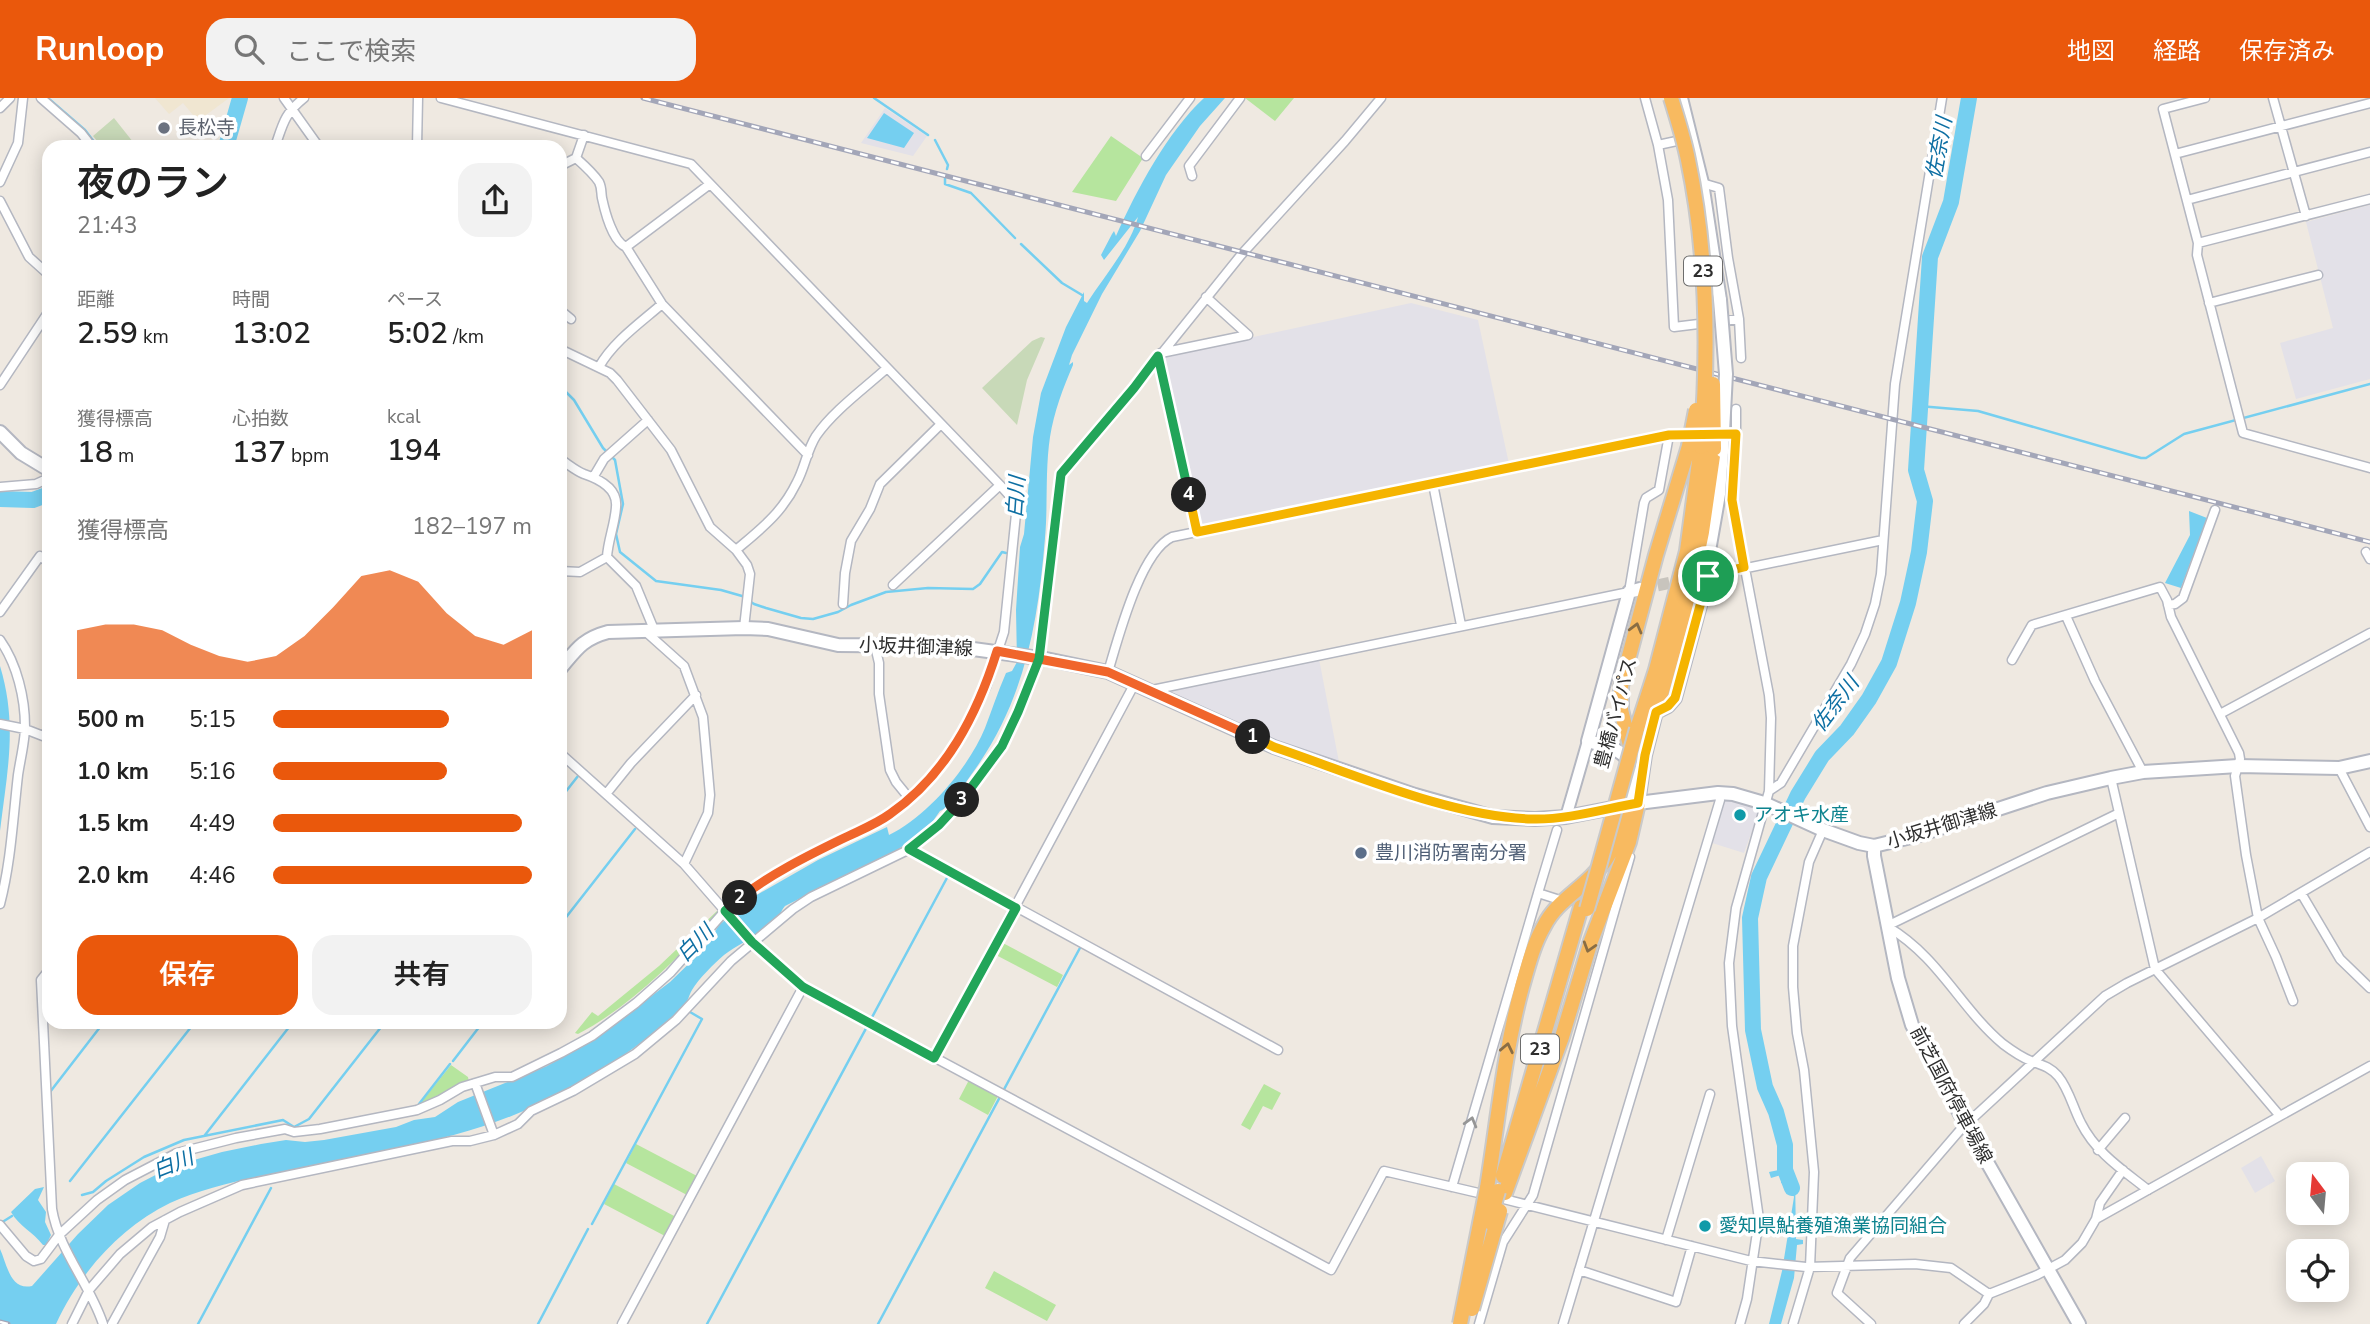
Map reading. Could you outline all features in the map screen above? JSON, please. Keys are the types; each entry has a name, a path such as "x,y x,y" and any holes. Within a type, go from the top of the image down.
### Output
{"highway":[{"name":"豊橋バイパス","path":"1665,98 1681,164 1693,237 1701,309 1700,387 1704,448"},
{"name":"豊橋バイパス","path":"1468,1324 1497,1191 1584,908 1635,728 1704,448 1707,360 1700,239 1688,160 1671,98"},
{"path":"1656,712 1689,595 1706,508 1704,448"},
{"path":"1632,766 1632,751 1621,710 1621,686 1656,555 1704,448"},
{"path":"1497,1191 1504,1064 1514,1015 1535,944 1544,925 1563,901 1591,877 1613,849 1632,804"},
{"path":"1460,1324 1478,1241 1562,1037 1591,941 1629,842 1632,804"}],"main road":[{"path":"1632,804 1656,712 1668,706 1675,698 1704,574 1719,494 1704,448 1726,374 1720,300 1702,183 1681,98"},
{"path":"0,432 21,453 42,466"},
{"path":"1632,804 1632,766 1622,753 1588,741 1634,590"},
{"name":"小坂井御津線","path":"567,660 581,643 592,636 607,632 744,628 784,632 838,645 951,646 999,652 1108,672 1274,747 1415,795 1493,817 1566,817 1632,804 1718,793 1733,794 1768,800 1820,828 1874,846 1919,835 2058,790 2143,772 2238,766 2339,768 2370,761"},
{"name":"前芝国府停車場線","path":"1874,846 1898,978 1912,1025 2079,1324"}],"street":[{"path":"0,108 10,98"},
{"path":"0,182 18,143 23,98"},
{"path":"41,98 87,140"},
{"path":"284,98 314,140"},
{"path":"278,140 291,108 304,98"},
{"path":"416,140 418,98"},
{"path":"0,1225 26,1256 34,1261 41,1259 97,1200 125,1180 177,1153 285,1129 294,1132 320,1129 417,1110 495,1077 512,1077 592,1037 670,973 727,912 773,876 873,825 922,788 963,734 983,694 1004,632 1017,504 1000,485 691,164 441,98"},
{"path":"1146,156 1190,98"},
{"path":"1192,176 1189,166 1240,98"},
{"path":"72,1324 88,1288 120,1254 152,1227 242,1185 452,1141 470,1141 518,1124 531,1111 601,1076 643,1048 676,1020 752,941 811,897 909,849 939,825 989,765 1002,746 1018,712 1036,658 1061,474 1206,298 1381,98"},
{"path":"1645,98 1658,145 1668,200 1674,327 1739,319"},
{"path":"1768,800 1781,783 1851,664 1875,604 1883,540 1895,384 1942,98"},
{"path":"2205,98 2163,109 2243,433 2370,468"},
{"path":"2273,98 2306,216"},
{"path":"2175,154 2370,104 2368,98"},
{"path":"567,162 576,158 584,135"},
{"path":"1658,145 1690,138"},
{"path":"2187,200 2370,152"},
{"path":"576,158 602,185 601,196 620,245 626,247 662,304 808,455"},
{"path":"1702,183 1719,188 1739,319 1741,358"},
{"path":"626,247 710,184"},
{"path":"2198,243 2370,199"},
{"path":"0,201 29,257 42,266"},
{"path":"2209,303 2318,275"},
{"path":"1160,354 1248,335 1206,298"},
{"path":"599,367 624,338 662,304"},
{"path":"567,316 571,319"},
{"path":"0,384 42,321"},
{"path":"567,352 599,367 617,380 671,450 710,527 736,550 747,565 750,574 744,628"},
{"path":"1160,354 1197,532"},
{"path":"736,550 773,519 797,482 812,443 823,427 887,368"},
{"path":"1737,409 1732,500 1771,718 1768,800 1735,908 1729,963 1732,1026 1759,1219 1754,1261 1740,1324"},
{"path":"594,476 613,449 648,420"},
{"path":"843,604 851,541 870,509 880,484 941,424"},
{"path":"1108,672 1129,601 1160,545 1172,537 1669,435 1736,434"},
{"path":"1151,690 1634,590 1644,503 1646,498 1659,490 1669,435"},
{"path":"567,464 583,474 594,476 612,491 616,508 607,557 636,586 650,632 684,666 696,695 704,728 710,795 708,813 684,864"},
{"path":"0,487 42,481"},
{"path":"1433,484 1461,625"},
{"path":"893,585 1000,485"},
{"path":"2168,606 2183,598 2215,510"},
{"path":"1704,574 1883,540"},
{"path":"0,612 40,556 42,558"},
{"path":"567,571 580,572 607,557"},
{"path":"2012,660 2032,625 2160,587 2171,617 2241,759 2235,776 2258,918 2293,1001"},
{"path":"2066,616 2095,681 2143,772"},
{"path":"2220,714 2370,634"},
{"path":"0,640 10,654 19,683 23,729 12,839 0,904"},
{"path":"875,646 890,770 909,798"},
{"path":"934,1058 1135,683"},
{"path":"606,794 696,695"},
{"path":"0,724 42,736"},
{"path":"1566,817 1588,741"},
{"path":"567,759 684,864 752,941 803,987 1331,1270 1384,1171 1529,1204 1754,1261 1808,1267 1915,1264 1951,1268 1989,1294"},
{"path":"2339,768 2370,827"},
{"path":"2111,778 2155,969 2280,1116"},
{"path":"1563,1324 1720,800 1718,793"},
{"path":"1887,926 2119,813"},
{"path":"1793,1324 1808,1267 1814,1172 1804,1070 1796,1022 1793,946 1809,862 1820,828"},
{"path":"1452,1187 1557,830"},
{"path":"909,849 1279,1050"},
{"path":"1871,1324 1837,1293 1850,1258 1966,1125 2105,996 2258,918 2370,852"},
{"path":"1479,1324 1503,1242 1529,1204 1630,857"},
{"path":"1538,893 1563,901"},
{"path":"2301,893 2340,959 2370,988"},
{"path":"1887,926 1899,933 1941,971 1992,1034 2006,1046 2034,1062 2045,1064 2057,1075 2066,1088 2081,1124 2098,1150 2148,1190"},
{"path":"42,979 42,1001"},
{"path":"622,1324 803,987"},
{"path":"43,1029 52,1209 60,1238 88,1288 103,1324"},
{"path":"2096,1219 2370,1066"},
{"path":"476,1084 494,1133"},
{"path":"1666,1240 1710,1094"},
{"path":"2098,1150 2125,1118"},
{"path":"1964,1324 1984,1304 1989,1294 2048,1270 2065,1260 2082,1243 2096,1219 2100,1203 2123,1170"},
{"path":"112,1324 160,1237 165,1220"},
{"path":"1579,1270 1676,1302 1692,1246"}],"shaded area":[{"path":"155,98 229,98 198,121 183,103 169,114"},
{"path":"885,108 927,136 913,156 861,143"},
{"path":"2370,205 2370,379 2296,399 2280,343 2333,328 2306,222"},
{"path":"1411,303 1478,320 1509,464 1200,525 1161,357"},
{"path":"1319,659 1339,762 1276,740 1161,691"},
{"path":"1731,799 1760,809 1744,853 1709,842 1722,801"},
{"path":"2261,1156 2275,1181 2255,1193 2241,1168"}],"green space":[{"path":"1245,98 1294,98 1275,121"},
{"path":"114,118 131,140 96,140 93,136"},
{"path":"1111,136 1143,158 1116,201 1072,192"},
{"path":"1045,338 1027,380 1017,425 982,388 1032,341"},
{"path":"717,911 719,914 713,921 650,983 597,1023 578,1034 575,1033 592,1012 598,1016 659,966"},
{"path":"1001,942 1063,975 1057,987 994,954"},
{"path":"451,1065 468,1077 469,1082 416,1107 317,1125 419,1105"},
{"path":"969,1080 998,1096 988,1115 959,1099"},
{"path":"1264,1084 1281,1093 1272,1110 1263,1106 1250,1130 1241,1125"},
{"path":"636,1144 697,1176 687,1195 626,1163"},
{"path":"614,1184 676,1217 665,1236 604,1204"},
{"path":"994,1271 1056,1305 1047,1321 985,1288"}],"water":[{"path":"1204,98 1225,98 1200,126 1166,175 1140,231 1102,294 1072,355 1069,365 1073,362 1073,365 1059,400 1050,437 1042,570 1025,662 1004,720 989,748 949,805 899,849 785,906 771,925 730,950 711,967 695,985 684,1006 665,1023 612,1064 573,1087 503,1119 443,1138 228,1184 170,1203 134,1225 103,1254 76,1287 56,1324 0,1324 0,1249 14,1280 25,1286 32,1286 108,1205 140,1183 173,1166 261,1144 286,1140 324,1140 435,1117 458,1102 547,1066 596,1038 670,982 705,948 719,925 755,896 818,860 887,827 889,835 904,827 946,789 978,743 1006,673 1012,671 1017,662 1016,610 1020,547 1024,534 1033,437 1041,393 1066,327 1084,292 1084,301 1087,303 1116,262 1138,217 1104,260 1101,255 1114,231 1116,236 1133,200 1166,144"},
{"path":"884,113 914,133 904,148 867,138"},
{"path":"2189,511 2207,518 2181,588 2165,583 2190,535"},
{"path":"0,666 9,708 10,729 0,831"},
{"path":"1789,1168 1791,1176 1795,1175 1796,1239 1803,1240 1803,1244 1797,1245 1794,1278 1781,1324 1769,1324 1782,1271 1794,1197 1790,1185 1781,1183 1781,1175 1771,1178 1769,1172"},
{"path":"44,1187 38,1200 46,1212 45,1222 51,1235 46,1245 11,1212 35,1189"}],"waterway":[{"path":"48,98 93,140"},
{"path":"228,140 240,98"},
{"path":"874,98 928,135"},
{"name":"佐奈川","path":"1792,1188 1785,1170 1785,1145 1776,1112 1765,1087 1753,1030 1750,918 1759,877 1798,795 1822,756 1847,730 1869,699 1889,663 1908,603 1919,552 1925,501 1916,470 1930,257 1951,202 1969,98"},
{"path":"935,140 948,165 947,169"},
{"path":"945,178 945,184 971,193 1015,238"},
{"path":"1021,244 1062,283 1082,295"},
{"path":"1919,406 1978,411 2146,458 2184,434 2370,384"},
{"path":"567,393 603,448 615,460 623,504 616,534 620,552 656,581 721,590 742,596 766,608 813,619 838,612 886,592 928,588 973,589 980,584 1002,552 1006,553"},
{"path":"0,499 33,500 42,497"},
{"path":"567,790 578,776"},
{"path":"567,916 635,829"},
{"path":"707,1324 948,876"},
{"path":"878,1324 1081,946"},
{"path":"592,1224 702,1019 690,1012"},
{"path":"50,1092 99,1029"},
{"path":"70,1181 189,1029"},
{"path":"205,1135 288,1029"},
{"name":"白川","path":"82,1195 93,1192 144,1157 184,1140 283,1120 294,1127 309,1119 380,1029"},
{"path":"453,1061 478,1029"},
{"path":"419,1104 450,1064"},
{"path":"198,1324 271,1188"},
{"path":"4,1221 12,1216"},
{"path":"538,1324 588,1229"}],"tunnel":[{"path":"1640,589 1688,579"}],"railway":[{"path":"643,98 2370,542"},
{"path":"0,1322 8,1324"}],"place":[{"name":"長松寺","path":"164,128"},
{"name":"アオキ水産","path":"1740,815"},
{"name":"豊川消防署南分署","path":"1361,853"},
{"name":"愛知県鮎養殖漁業協同組合","path":"1705,1226"}],"route":[{"path":"1708,576 1675,698 1668,706 1656,712 1645,755 1638,803 1566,817 1493,817 1415,795 1274,747 1108,672 1046,659 1039,659 1001,653 997,651 980,702 963,734 922,788 891,814 773,876 725,911 752,942 803,987 934,1058 1016,908 909,849 939,825 963,799 1002,746 1039,659 1061,474 1158,356 1197,532 1669,435 1736,434 1732,500 1744,567 1708,576"}]}
